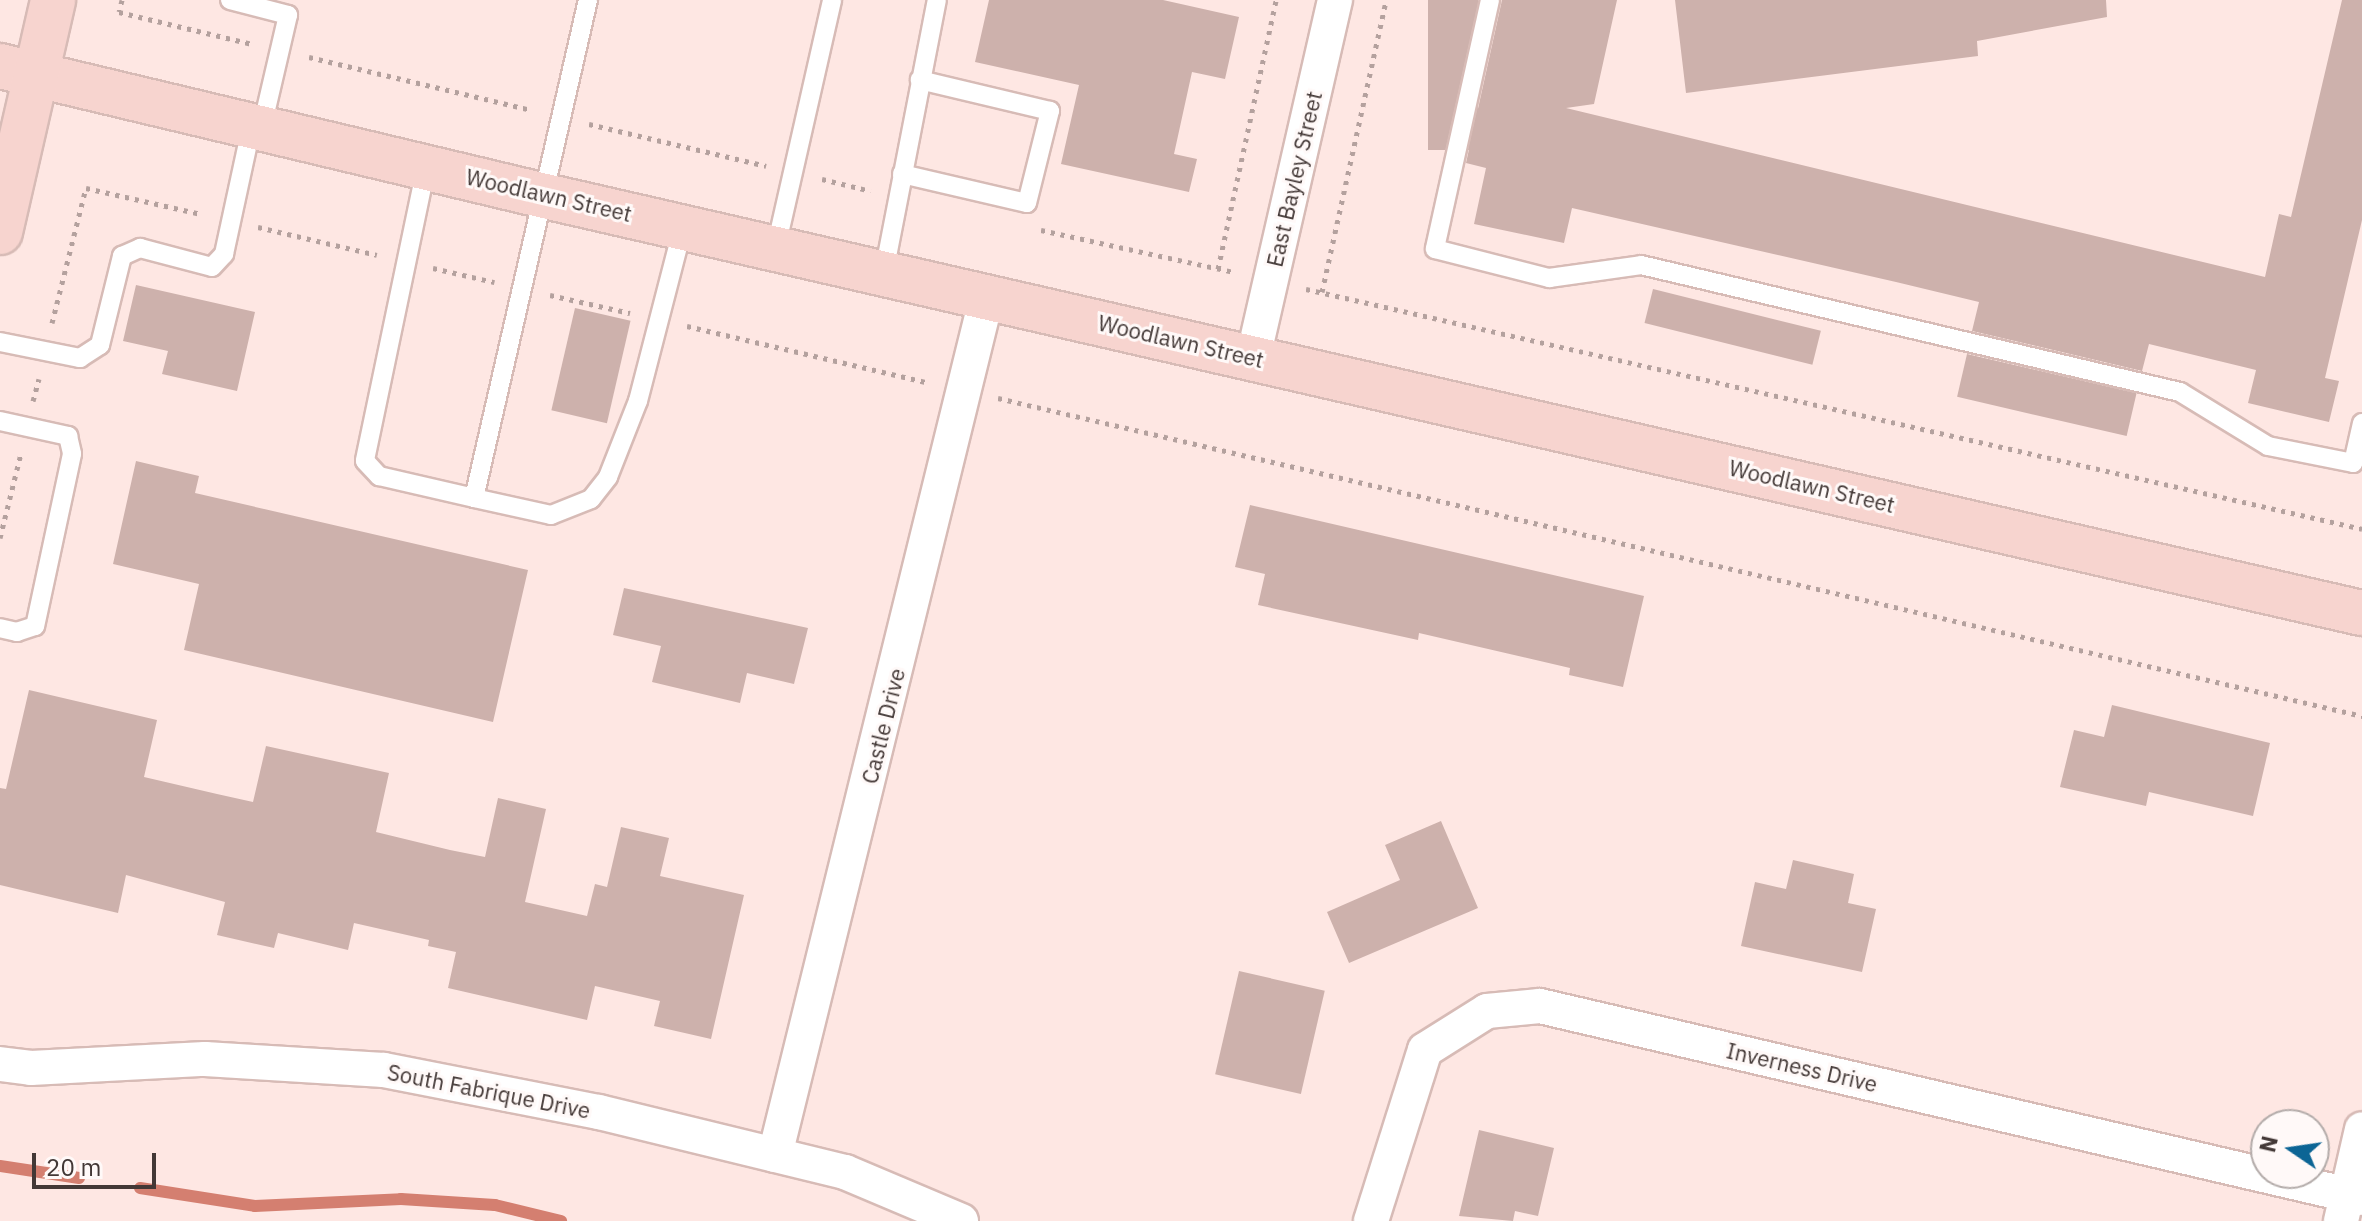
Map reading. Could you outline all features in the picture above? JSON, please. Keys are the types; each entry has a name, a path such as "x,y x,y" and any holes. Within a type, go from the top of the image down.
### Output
{"street":[{"path":"0,232 18,70 53,0"},
{"name":"East Bayley Street","path":"1253,358 1335,0"},
{"name":"Woodlawn Street","path":"18,70 427,165 545,196 683,225 2362,613"},
{"name":"Castle Drive","path":"775,1155 987,296"},
{"name":"Inverness Drive","path":"1371,1221 1425,1050 1487,1011 1540,1006 2350,1204"},
{"name":"South Fabrique Drive","path":"0,1064 31,1068 205,1059 384,1070 599,1112 845,1172 961,1221"},
{"path":"2350,1204 2362,1129"}],"lane":[{"path":"0,342 80,358 100,345 122,256 140,248 212,267 224,254 288,15 230,0"},
{"path":"474,498 545,196 586,0"},
{"path":"776,247 832,0"},
{"path":"884,272 937,0"},
{"path":"1490,0 1435,249 1549,278 1641,265 2180,392 2268,446 2353,463 2362,423"},
{"path":"902,174 1027,203 1050,111 920,80"},
{"path":"427,165 365,461 379,476 551,515 591,499 608,477 633,413 683,225"},
{"path":"0,421 68,436 72,454 35,626 17,632 0,628"}],"path":[{"path":"119,12 122,0"},
{"path":"1218,269 1276,0"},
{"path":"1322,292 1386,0"},
{"path":"86,188 2362,716"}],"building":[{"path":"989,0 1163,0 1239,17 1225,79 1192,72 1174,154 1197,159 1189,192 1061,164 1079,85 975,62"},
{"path":"1428,0 1478,0 1478,150 1428,150"},
{"path":"1502,0 1617,0 1594,104 1566,108 2265,277 2279,214 2291,217 2342,0 2362,0 2362,220 2325,378 2339,381 2329,422 2248,403 2256,370 2149,344 2142,371 1972,331 1979,302 1896,282 1572,208 1564,243 1474,224 1486,168 1466,163"},
{"path":"1675,0 2106,0 2107,17 1977,41 1978,56 1686,93"},
{"path":"136,285 255,312 237,391 162,374 168,351 123,341"},
{"path":"1653,289 1821,331 1812,365 1645,323"},
{"path":"575,308 631,321 607,423 551,410"},
{"path":"1967,354 2137,393 2127,436 1957,397"},
{"path":"136,461 199,476 195,493 528,570 493,722 184,650 199,584 113,564"},
{"path":"1250,505 1644,596 1623,687 1569,675 1570,668 1419,633 1418,640 1258,605 1265,574 1235,567"},
{"path":"624,588 808,628 794,684 747,673 740,703 652,682 661,646 613,635"},
{"path":"29,690 157,720 144,777 217,794 253,802 266,746 389,773 376,832 450,850 485,857 498,798 546,809 525,902 587,916 595,884 607,887 621,827 669,838 660,876 744,895 711,1039 654,1026 660,1001 595,986 587,1020 448,988 456,952 428,946 429,940 354,923 348,950 278,933 274,948 217,935 225,902 126,875 118,913 0,885 0,788 6,789"},
{"path":"2112,705 2270,743 2253,816 2149,792 2146,806 2060,787 2074,730 2104,737"},
{"path":"1441,821 1478,908 1349,963 1327,912 1400,880 1385,845"},
{"path":"1793,860 1854,874 1848,903 1876,909 1862,972 1741,946 1755,882 1786,889"},
{"path":"1239,971 1325,991 1301,1094 1215,1074"},
{"path":"1479,1130 1554,1148 1538,1216 1515,1211 1513,1221 1459,1216"}],"waterway":[{"path":"0,1166 79,1178"},
{"path":"140,1188 255,1206 401,1199 495,1205 561,1221"}]}
